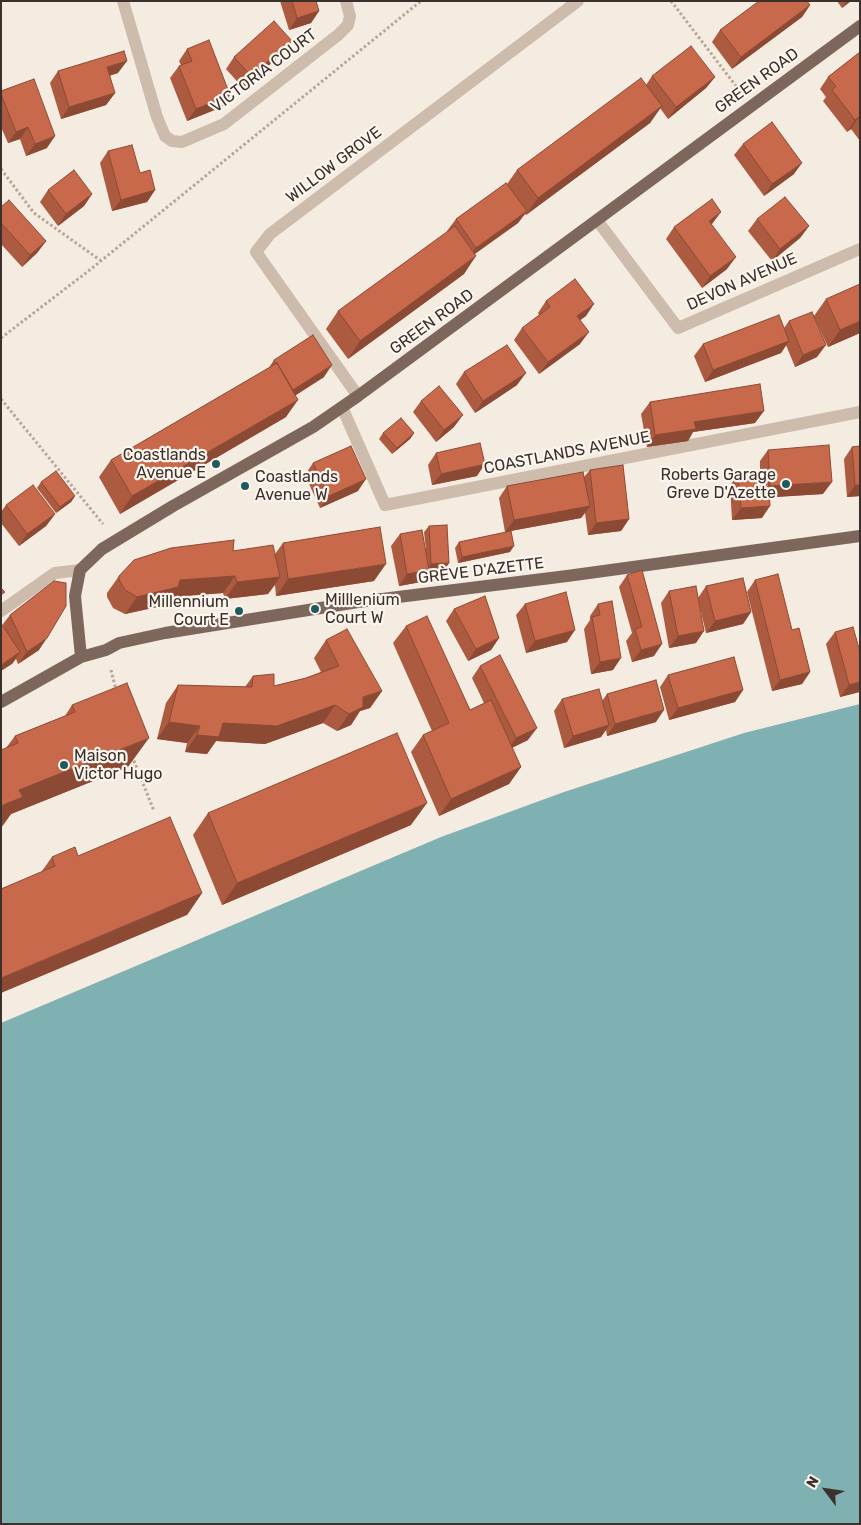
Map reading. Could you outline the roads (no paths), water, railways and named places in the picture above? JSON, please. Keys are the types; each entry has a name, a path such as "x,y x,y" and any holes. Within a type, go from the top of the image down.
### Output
{"main road":[{"name":"GREEN ROAD","path":"80,570 102,549 116,540 313,427 358,396 860,26"},
{"name":"GRÈVE D'AZETTE","path":"1,702 81,657 106,650 119,643 165,634 358,602 860,536"},
{"path":"80,570 76,596 81,657"}],"street":[{"name":"VICTORIA COURT","path":"123,1 157,118 165,136 172,142 182,142 224,124 338,35 348,26 350,16 346,1"},
{"name":"WILLOW GROVE","path":"358,396 256,252 270,234 578,1"},
{"name":"DEVON AVENUE","path":"597,220 678,328 860,249"},
{"name":"COASTLANDS AVENUE","path":"342,407 385,506 860,412"},
{"path":"1,610 55,573 80,570"}],"water":[{"path":"860,704 860,1524 1,1524 1,1023 441,837 564,792 744,733"}],"place":[{"name":"Coastlands Avenue E","path":"216,464"},
{"name":"Roberts Garage Greve D'Azette","path":"786,484"},
{"name":"Coastlands Avenue W","path":"245,486"},
{"name":"Milllenium Court W","path":"315,609"},
{"name":"Millennium Court E","path":"239,611"},
{"name":"Maison Victor Hugo","path":"64,765"}]}
